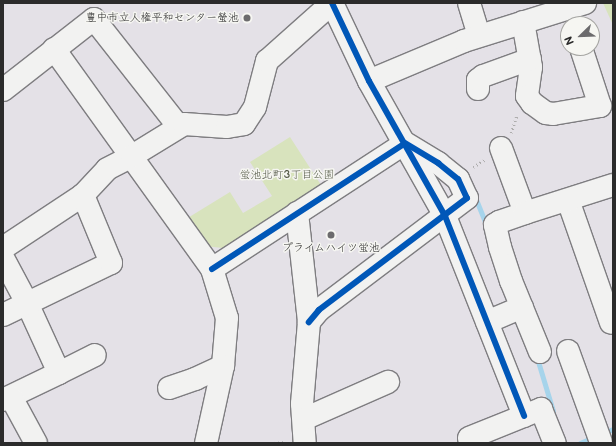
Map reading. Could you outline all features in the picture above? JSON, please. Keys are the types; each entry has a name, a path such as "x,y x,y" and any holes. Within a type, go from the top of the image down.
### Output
{"street":[{"path":"469,3 479,36"},
{"path":"3,248 83,195 107,169 132,156 184,124 227,127 244,124 255,107 267,61 331,4 369,81 445,216 524,416"},
{"path":"369,81 464,41 523,22 578,9"},
{"path":"3,90 94,19 179,127"},
{"path":"523,22 531,73 527,96 532,103 542,111 553,114 606,105 585,56"},
{"path":"54,49 212,269 227,318 223,366 206,443"},
{"path":"478,89 478,80 483,76 530,59"},
{"path":"212,269 405,143"},
{"path":"309,322 319,310 467,198 458,179 438,163 405,143"},
{"path":"501,148 525,213"},
{"path":"540,352 500,247 495,225 499,222 525,213 613,185"},
{"path":"3,314 111,263 83,195"},
{"path":"568,200 611,323"},
{"path":"297,213 309,322 302,404 305,443"},
{"path":"3,258 27,303 59,373"},
{"path":"487,322 522,307"},
{"path":"568,351 600,443 613,437"},
{"path":"36,443 7,398 95,355"},
{"path":"169,388 195,379 223,366"},
{"path":"304,419 388,382"},
{"path":"471,443 469,438 541,409 555,443"}],"green space":[{"path":"603,3 613,3 613,25"},
{"name":"蛍池北町3丁目公園","path":"290,137 321,185 223,248 204,246 186,219 230,192 243,213 272,196 250,162"}],"waterway":[{"path":"475,197 487,226"},
{"path":"537,358 553,411"},
{"path":"606,432 613,429"},
{"path":"580,443 589,439"}],"cycle path":[{"path":"332,3 369,81 445,216 524,416"},
{"path":"212,269 405,143 438,163 458,179 467,198 319,310 309,322"}],"place":[{"name":"豊中市立人権平和センター螢池","path":"247,18"},
{"name":"プライムハイツ蛍池","path":"331,235"}]}
